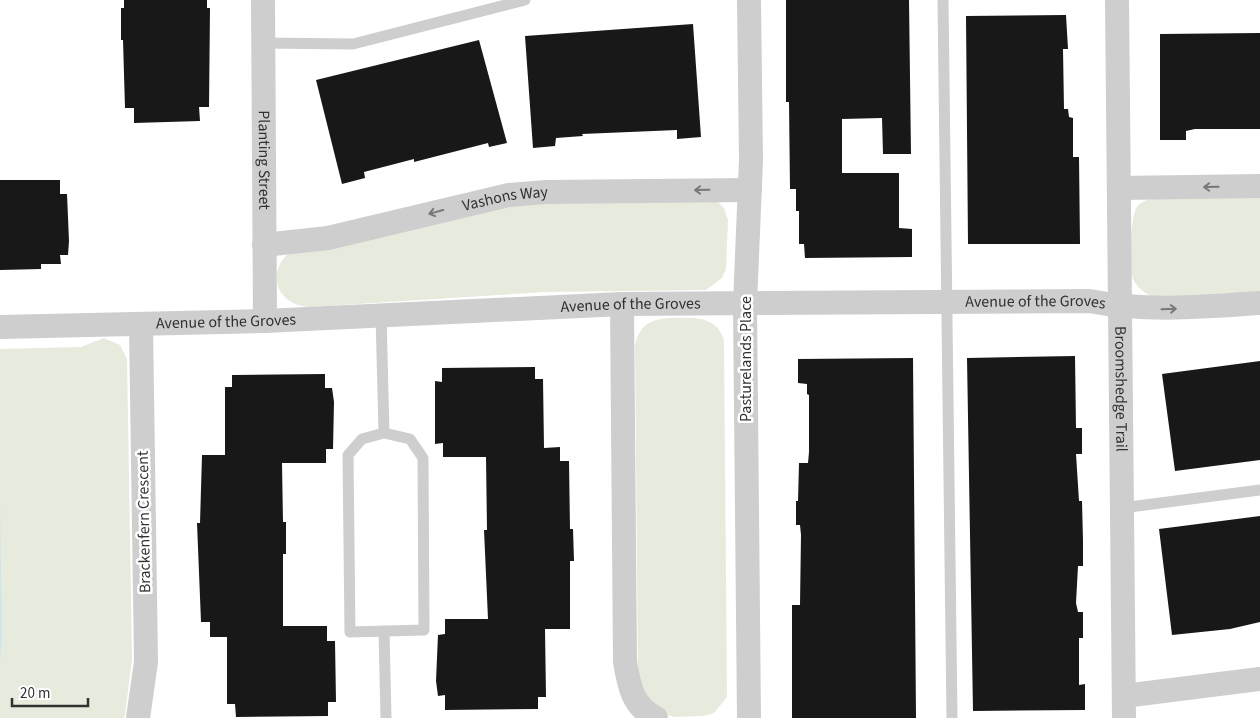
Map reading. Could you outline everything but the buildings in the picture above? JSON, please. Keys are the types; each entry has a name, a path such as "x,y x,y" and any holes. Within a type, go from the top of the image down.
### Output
{"street":[{"name":"Planting Street","path":"263,0 265,321"},
{"name":"Pasturelands Place","path":"749,0 750,190 745,304 749,718"},
{"name":"Broomshedge Trail","path":"1117,0 1124,707"},
{"path":"1119,188 1260,186"},
{"name":"Vashons Way","path":"264,245 328,238 509,195 546,192 750,190"},
{"name":"Avenue of the Groves","path":"0,327 265,321 622,304 1089,301 1120,307 1166,309 1260,303"},
{"path":"622,304 625,662 630,693 646,716"},
{"name":"Brackenfern Crescent","path":"138,718 146,662 141,325"},
{"path":"1124,707 1260,679"}],"lane":[{"path":"263,43 353,44 525,0"},
{"path":"942,0 952,718"},
{"path":"381,314 384,433"},
{"path":"384,433 410,439 423,458 424,630 350,632 348,455 362,438 384,433"},
{"path":"1122,508 1260,490"},
{"path":"384,631 386,718"}],"shaded area":[{"path":"1260,194 1260,292 1156,299 1145,293 1136,284 1132,276 1130,252 1133,221 1137,207 1140,204 1153,197"},
{"path":"716,200 724,208 728,220 726,269 722,278 706,290 545,292 310,307 298,305 289,300 282,294 278,286 279,267 284,258 293,250 503,203"},
{"path":"668,318 702,319 715,326 724,340 727,697 714,713 703,716 675,717 667,715 648,704 638,680 635,345 637,338 646,325 656,320"},
{"path":"104,338 120,345 127,359 132,659 125,715 124,718 0,718 0,349 81,347"}],"water":[{"path":"0,499 2,637 0,661"}]}
